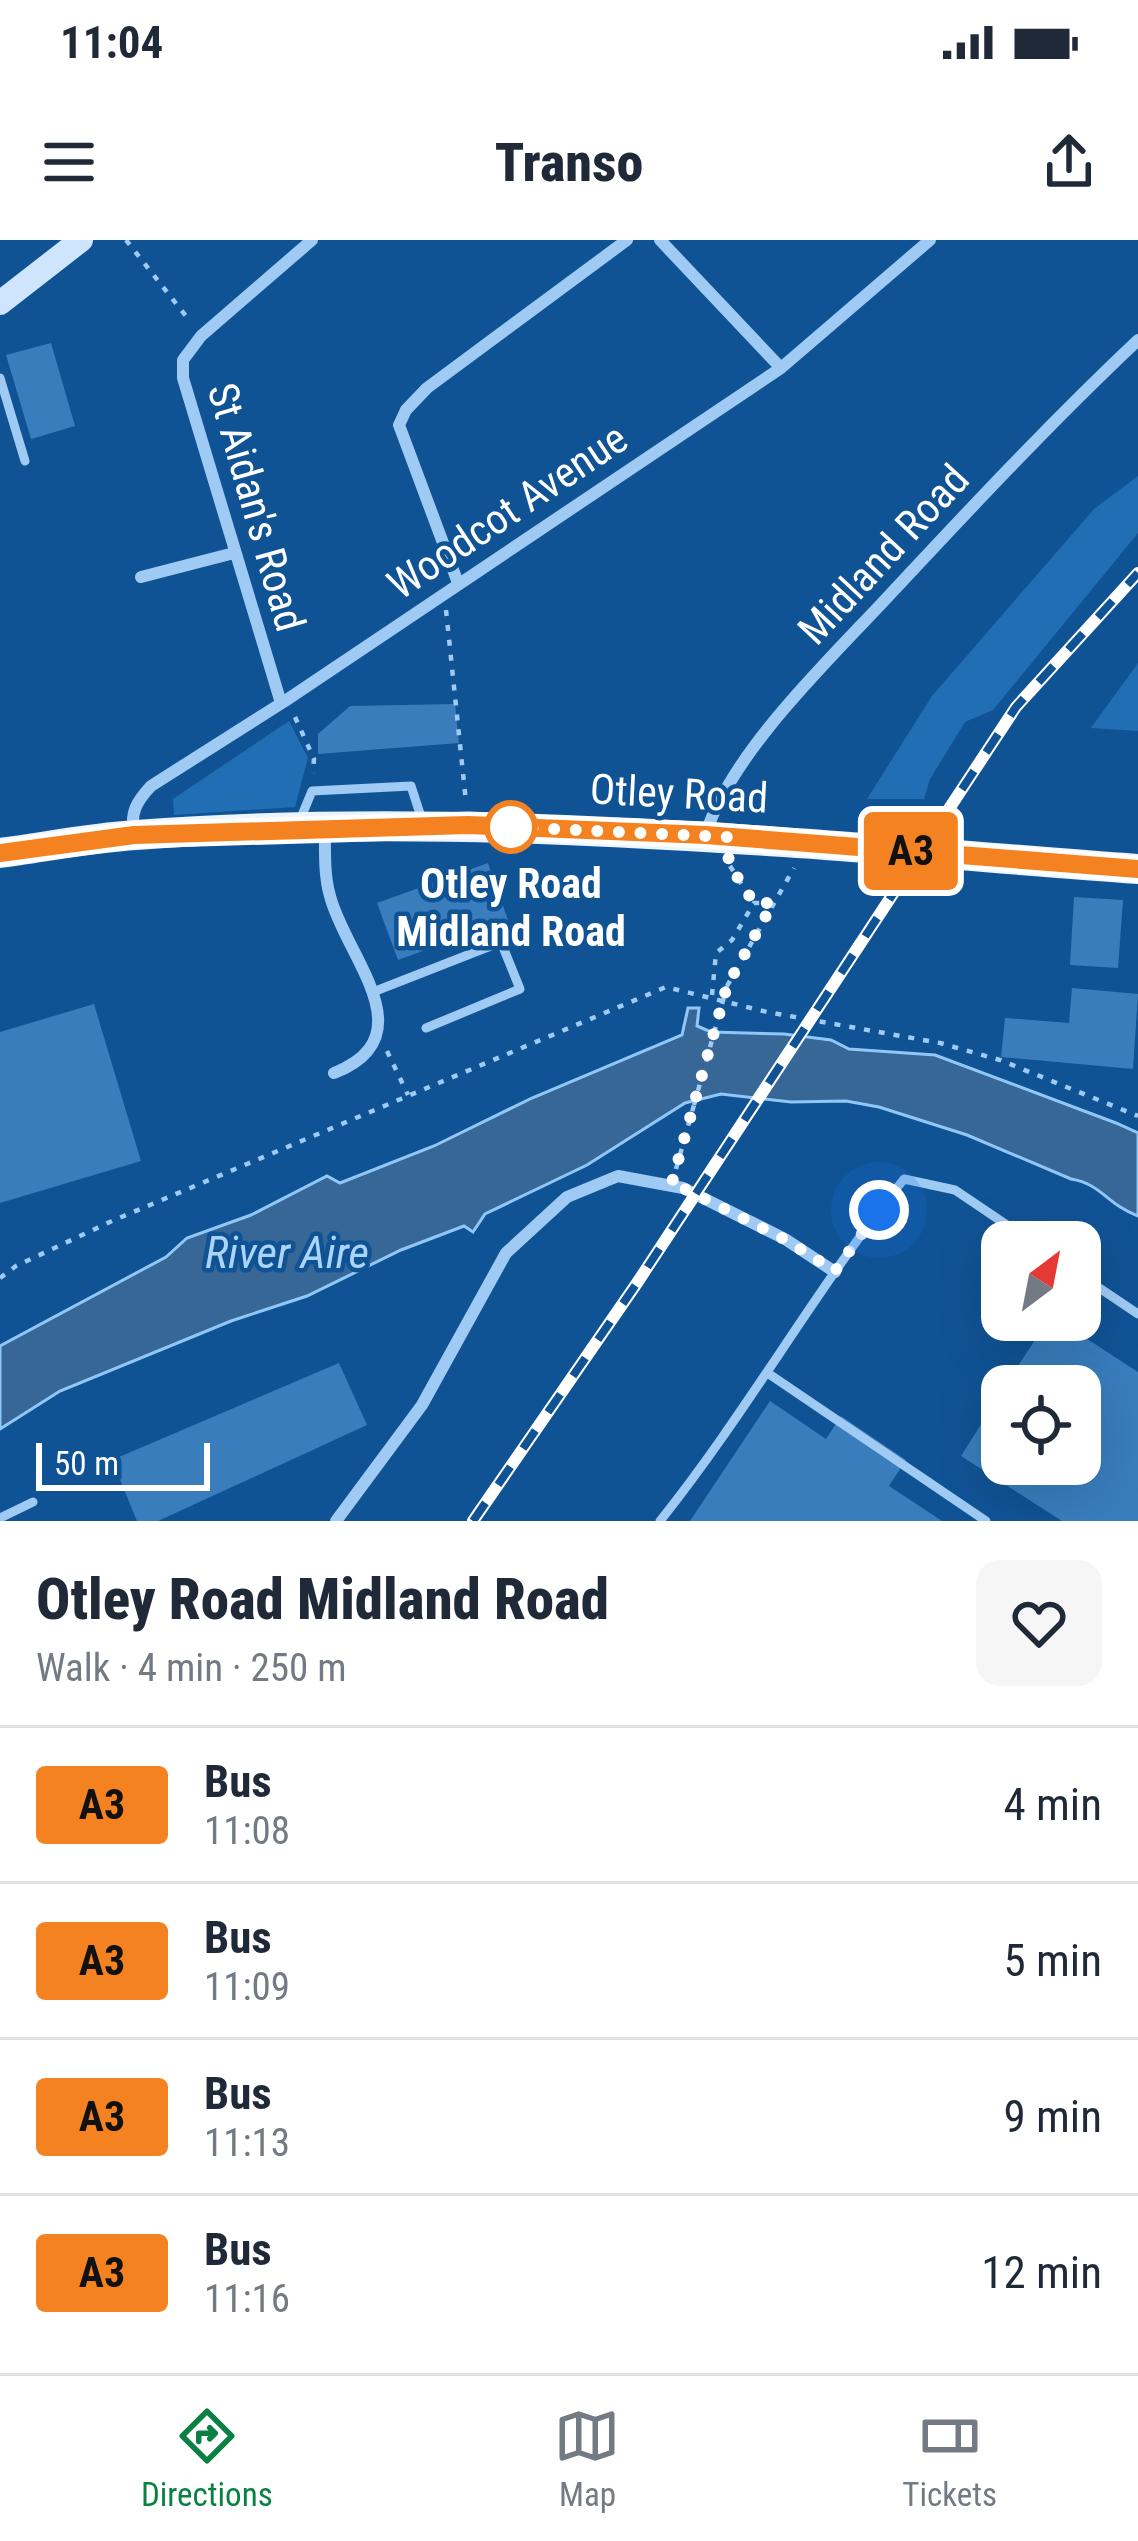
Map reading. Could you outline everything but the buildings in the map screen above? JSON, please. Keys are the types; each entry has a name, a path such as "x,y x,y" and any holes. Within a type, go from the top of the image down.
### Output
{"main road":[{"path":"0,303 81,240"},
{"name":"Otley Road","path":"0,852 134,835 468,825 716,836 1138,868"}],"street":[{"name":"St Aidan's Road","path":"283,702 233,553 183,378 184,360 201,336 312,240"},
{"path":"458,583 399,425 406,410 427,388 628,240"},
{"path":"660,240 781,368"},
{"name":"Woodcot Avenue","path":"134,835 137,802 152,786 781,368 931,240"},
{"name":"Midland Road","path":"716,836 715,805 812,678 1055,420 1138,340"},
{"path":"141,577 233,553"},
{"path":"310,830 330,898 373,992 379,1032 370,1051 355,1065 334,1073"},
{"path":"336,1521 422,1405 506,1253 566,1197 618,1176 683,1188 784,1239 835,1271"}],"lane":[{"path":"0,378 25,461"},
{"path":"310,830 313,791 411,786 424,826"},
{"path":"373,992 501,942 520,989 426,1028"},
{"path":"660,1521 721,1445 835,1271 904,1178 955,1190 1001,1221"},
{"path":"1101,1289 1138,1314"},
{"path":"769,1375 986,1521"},
{"path":"0,1518 33,1502"}],"path":[{"path":"126,240 201,336"},
{"path":"442,594 455,677 468,825"},
{"path":"283,702 314,759 313,791"},
{"path":"716,836 754,903"},
{"path":"671,1186 727,986 809,843"},
{"path":"754,903 773,903"},
{"path":"712,995 716,953 732,940 754,903"},
{"path":"0,1278 112,1221 666,987 767,1012 940,1043 1000,1060 1138,1116"},
{"path":"379,1032 408,1094"}],"shaded area":[{"path":"1138,476 1138,533 993,710 965,722 930,779 924,799 867,799 932,696 1094,509"},
{"path":"1138,663 1138,731 1091,728"},
{"path":"289,721 308,758 295,807 174,815 173,799"}],"water":[{"name":"River Aire","path":"688,1008 699,1008 697,1026 711,1032 784,1034 831,1040 849,1049 935,1055 1138,1133 1138,1216 1081,1182 967,1135 879,1107 721,1094 685,1103 587,1165 485,1214 473,1232 464,1226 401,1250 307,1296 231,1321 60,1391 0,1429 0,1346 166,1257 187,1238 251,1215 327,1176 340,1183 434,1146 532,1098 682,1035"}],"railway":[{"path":"473,1521 637,1283 1016,707 1138,573"}],"bus line":[{"name":"A3","path":"0,853 134,835 468,825 706,835 1138,869"}],"place":[{"name":"Otley Road Midland Road","path":"511,827"}],"route":[{"path":"511,827 727,837 729,864 754,903 773,903 727,986 671,1186 784,1239 835,1271 879,1210"}]}
